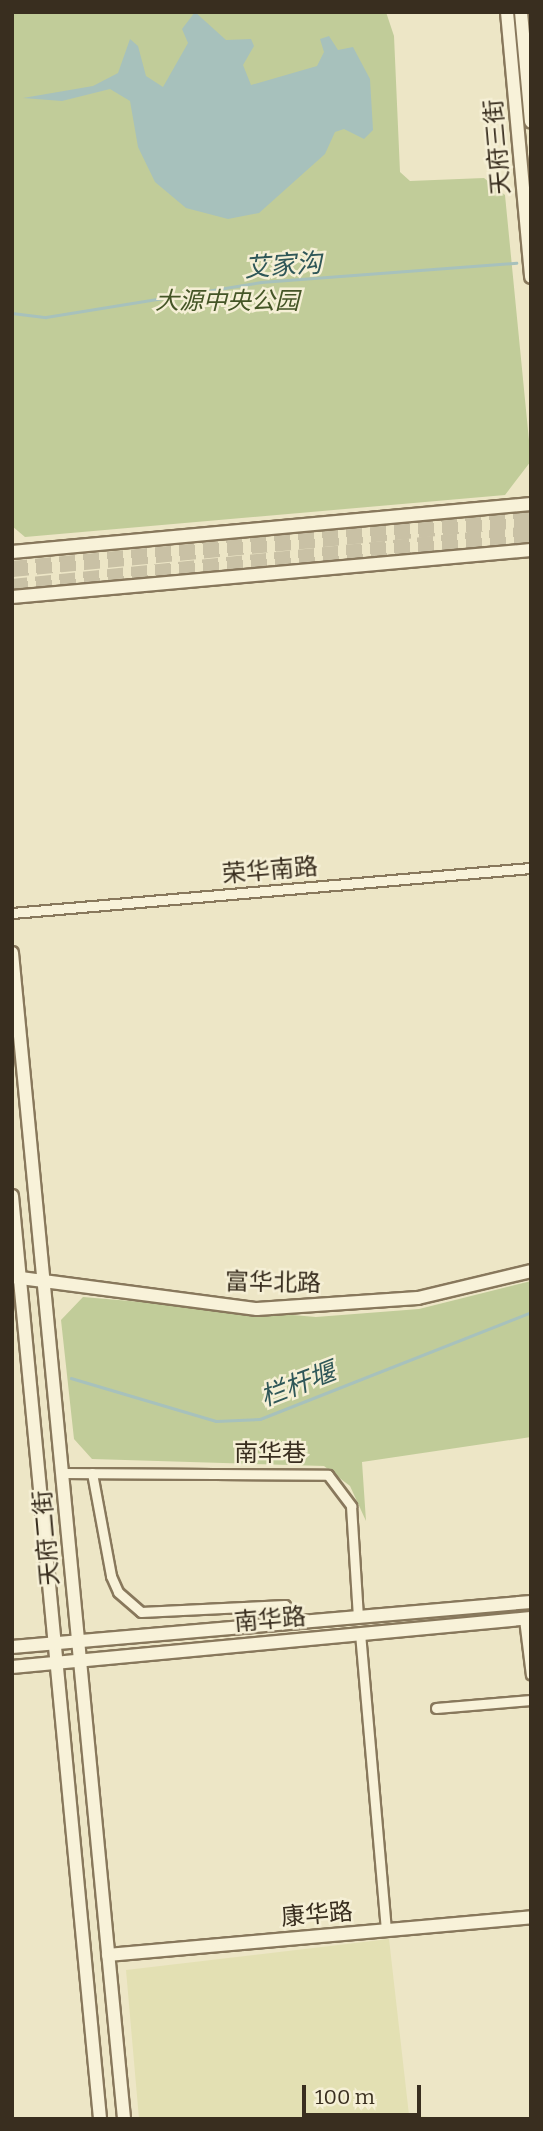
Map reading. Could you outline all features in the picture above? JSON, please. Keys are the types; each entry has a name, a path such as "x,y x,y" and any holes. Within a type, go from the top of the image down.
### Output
{"main road":[{"name":"天府三街","path":"507,12 531,277"},
{"name":"天府三街","path":"521,12 531,122"},
{"path":"12,552 531,504"},
{"path":"12,597 531,550"},
{"name":"天府二街","path":"12,953 124,2119"},
{"name":"天府二街","path":"12,1196 16,1278 55,1642 100,2119"},
{"name":"富华北路","path":"16,1278 257,1309 418,1298 531,1271"},
{"name":"南华路","path":"12,1647 531,1602"},
{"name":"南华路","path":"12,1667 527,1619"},
{"name":"康华路","path":"108,1955 531,1917"}],"street":[{"name":"荣华南路","path":"12,914 531,868"},
{"path":"92,1473 111,1576 118,1592 141,1612 285,1605 287,1622"},
{"name":"南华巷","path":"62,1474 328,1475 351,1506 358,1617"},
{"path":"527,1619 531,1675"},
{"path":"360,1633 386,1930"},
{"path":"436,1708 531,1700"}],"shaded area":[{"path":"389,1939 409,2115 449,2119 139,2119 126,1970"}],"green space":[{"name":"大源中央公园","path":"12,12 386,12 394,36 400,172 410,181 484,178 505,195 531,461 505,495 25,537 12,526"},
{"path":"531,1281 531,1437 362,1462 366,1521 350,1486 324,1466 92,1459 74,1439 61,1320 83,1297 316,1317 419,1309"}],"water":[{"path":"195,12 226,40 251,39 254,46 243,65 251,85 317,66 324,52 320,39 329,36 338,50 353,47 370,79 373,130 364,139 344,129 335,132 325,154 259,213 228,219 186,208 155,182 138,147 130,101 110,89 62,101 23,98 93,86 118,73 130,39 138,46 146,76 163,87 188,43 182,29"}],"waterway":[{"name":"艾家沟","path":"12,313 46,317 261,282 516,263"},
{"name":"栏杆堰","path":"71,1378 216,1421 260,1419 531,1312"}],"tunnel":[{"path":"12,569 531,519"},
{"path":"12,587 531,534"}]}
